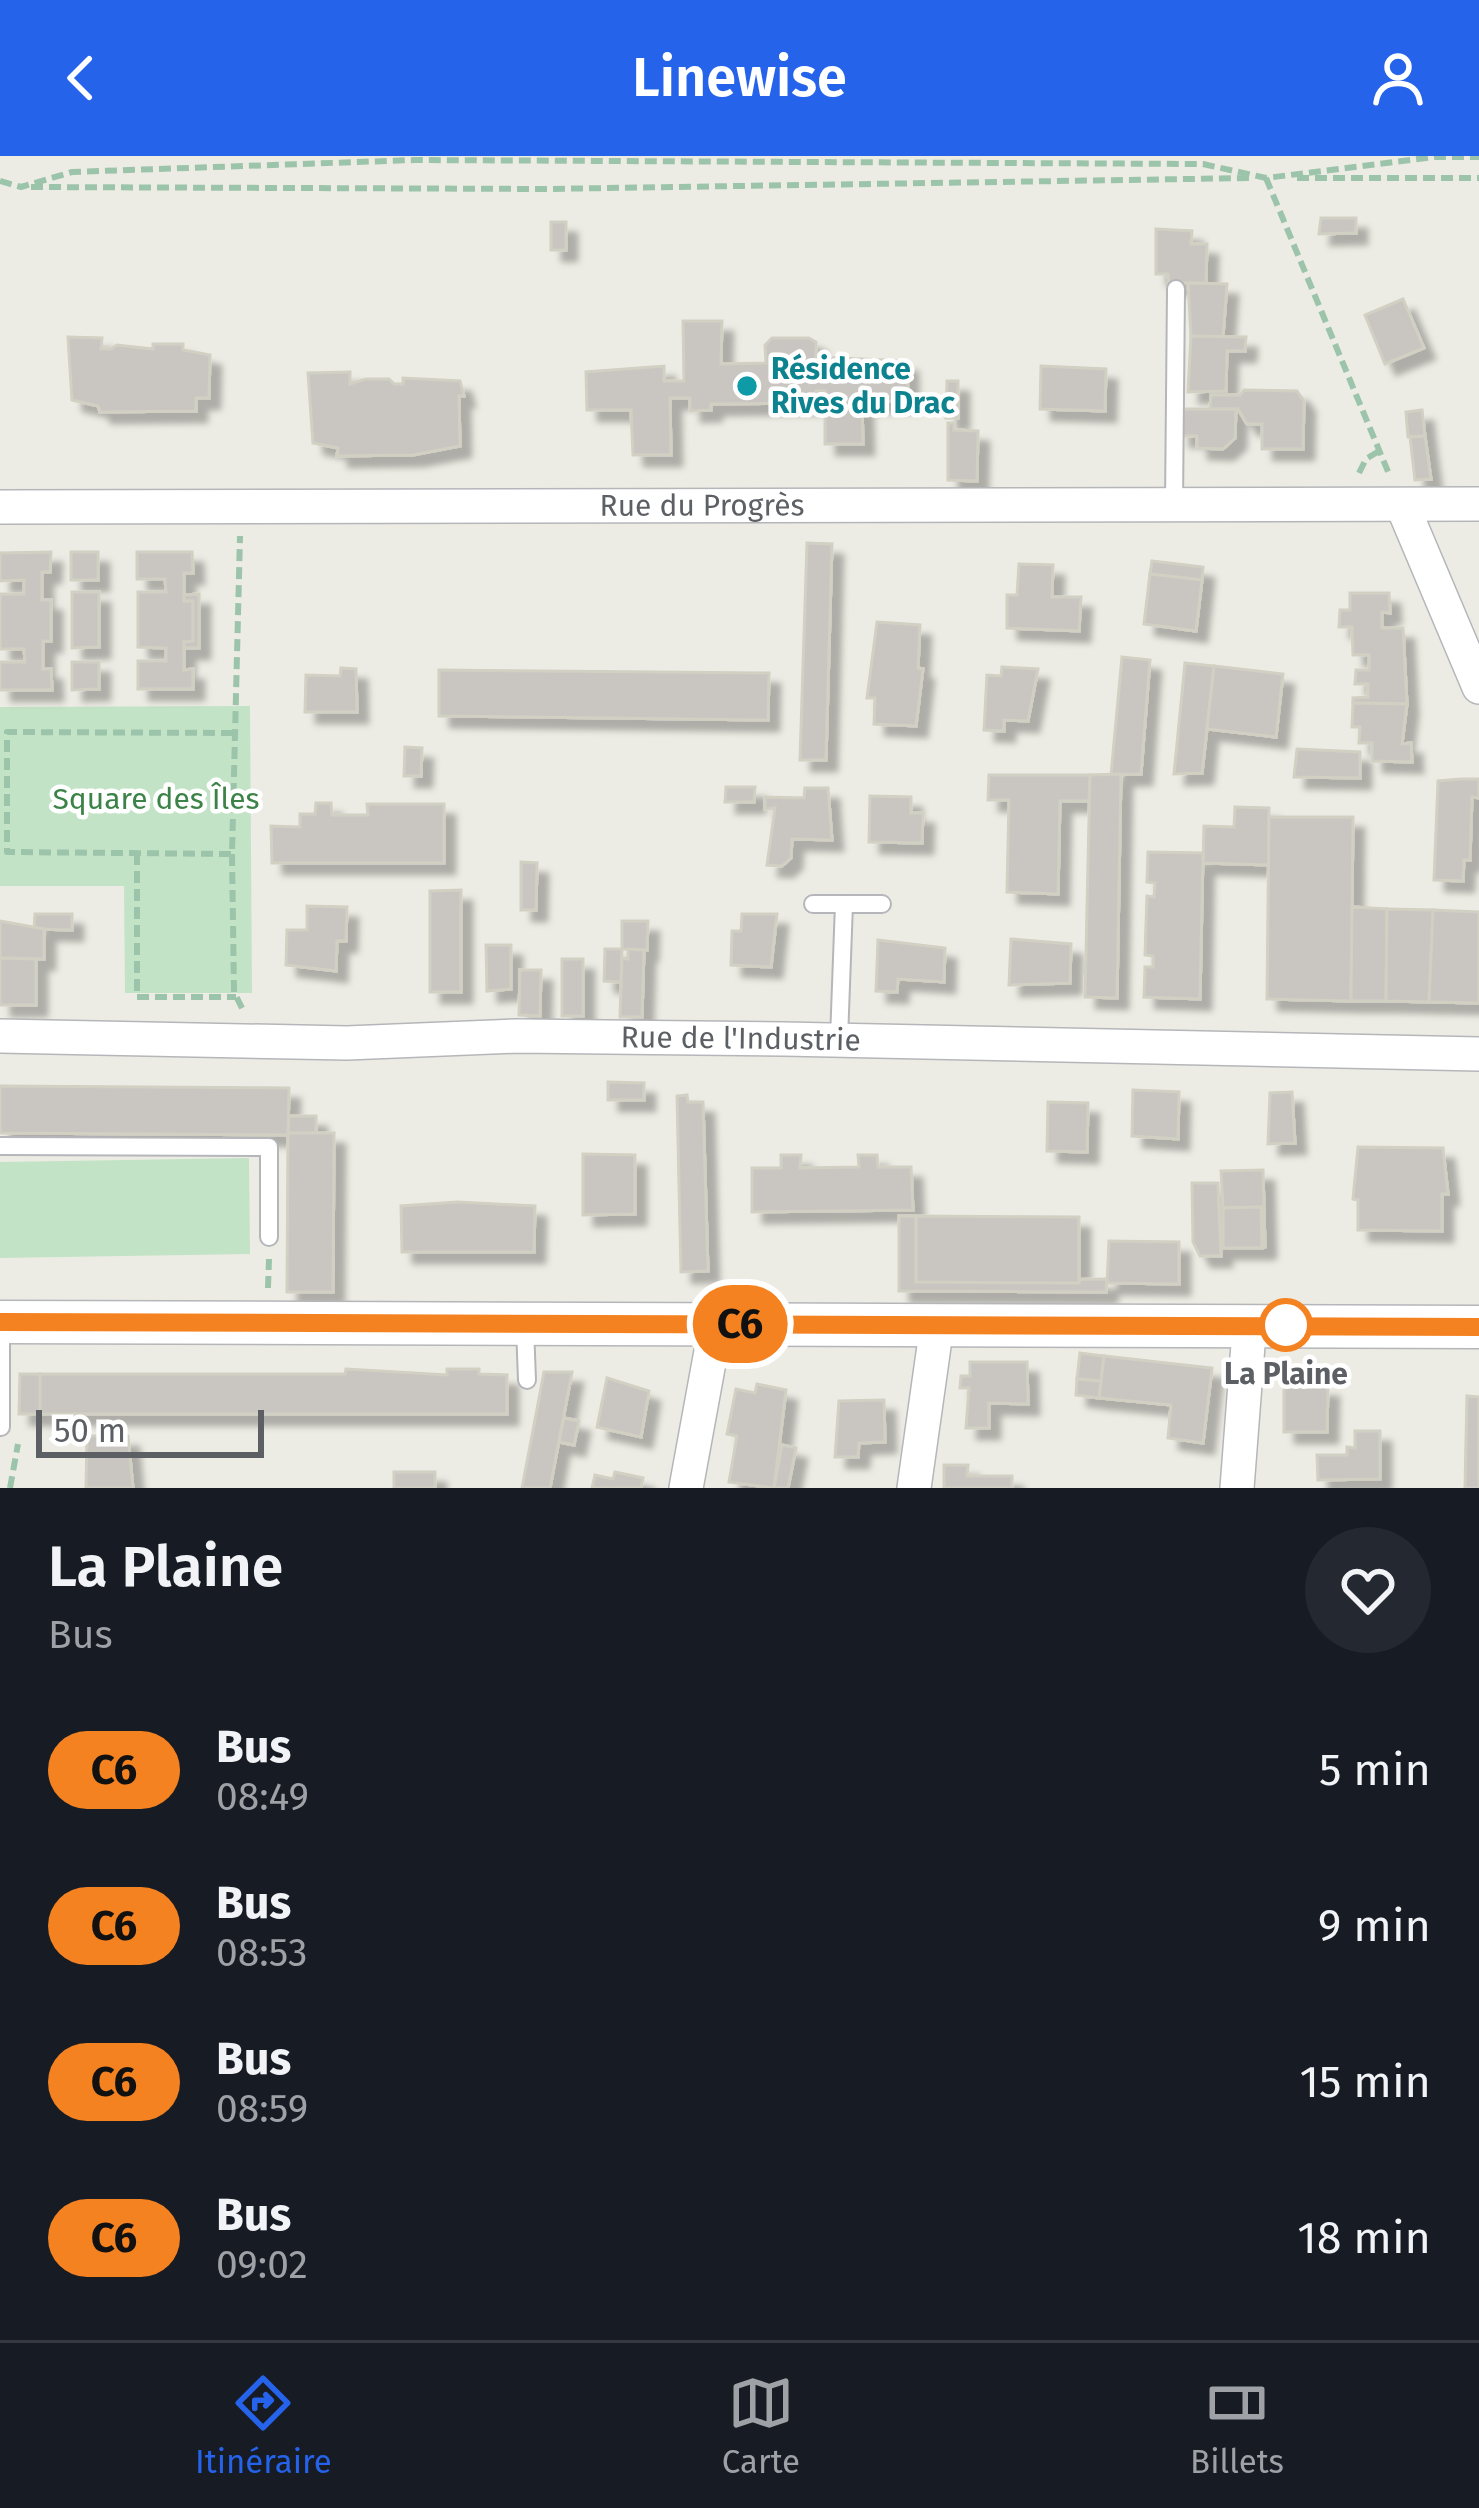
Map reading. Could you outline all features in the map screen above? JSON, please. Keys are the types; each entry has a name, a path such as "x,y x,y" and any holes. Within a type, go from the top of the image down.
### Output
{"street":[{"name":"Rue du Progrès","path":"0,507 1479,504"},
{"path":"1402,507 1479,687"},
{"name":"Rue de l'Industrie","path":"0,1036 347,1042 517,1036 1479,1054"},
{"path":"0,1322 1479,1327"},
{"path":"686,1488 716,1324"},
{"path":"914,1488 937,1325"},
{"path":"1237,1488 1248,1345 1242,1328"}],"lane":[{"path":"1174,504 1176,290"},
{"path":"813,904 882,904"},
{"path":"839,1040 844,904"},
{"path":"0,1146 269,1148 269,1237"},
{"path":"0,1322 1,1427"},
{"path":"525,1324 527,1380"}],"path":[{"path":"21,188 72,172 415,160 1202,164 1266,178 1435,157 1479,157"},
{"path":"1266,178 1402,507"},
{"path":"0,185 546,189 1479,178"},
{"path":"241,507 233,733 236,997 244,1012 263,1020 263,1037"},
{"path":"232,854 7,852 7,732 233,733"},
{"path":"137,853 137,997 236,997"},
{"path":"267,1324 269,1237"},
{"path":"10,1488 21,1429"}],"green space":[{"name":"Square des Îles","path":"250,706 252,993 125,993 124,886 0,886 0,707"},
{"path":"249,1158 250,1254 0,1258 0,1162"}],"building":[{"path":"1321,218 1356,218 1356,233 1319,234"},
{"path":"551,222 566,222 566,250 551,250"},
{"path":"1156,229 1192,231 1191,244 1207,244 1206,283 1169,283 1168,274 1156,274"},
{"path":"1188,283 1227,284 1223,337 1191,336"},
{"path":"1403,299 1424,348 1385,364 1365,315"},
{"name":"Résidence Rives du Drac","path":"683,321 722,321 721,364 766,363 765,345 772,338 809,338 816,342 816,357 907,361 908,401 862,402 863,444 825,444 825,391 816,391 817,403 711,404 711,410 690,411 690,398 670,398 671,455 633,455 631,410 587,410 586,372 664,366 664,381 684,381"},
{"path":"1191,336 1246,337 1245,351 1227,351 1226,391 1188,392"},
{"path":"68,337 102,338 101,349 183,344 183,350 210,355 209,398 196,398 196,411 100,412 98,406 72,400"},
{"path":"1041,366 1106,369 1105,411 1040,409"},
{"path":"350,372 350,384 366,379 389,379 394,384 403,384 403,378 460,381 464,396 459,396 460,446 413,455 337,456 338,448 313,443 308,373"},
{"path":"947,381 958,381 958,418 946,418"},
{"path":"1244,390 1297,391 1304,401 1303,449 1262,449 1262,424 1247,424 1238,409 1210,409 1211,395 1240,395"},
{"path":"1186,409 1236,409 1235,438 1223,449 1197,448 1197,436 1179,436 1179,414"},
{"path":"1422,410 1425,436 1408,437 1406,412"},
{"path":"948,423 954,423 954,430 978,431 977,481 948,480"},
{"path":"1425,436 1431,479 1415,480 1410,437"},
{"path":"807,543 832,544 826,760 800,760"},
{"path":"51,552 50,572 42,572 42,600 51,600 51,641 43,641 43,669 51,669 52,690 0,690 0,662 25,662 24,649 0,649 0,594 24,594 24,580 0,581 0,553"},
{"path":"71,552 98,552 98,580 71,580"},
{"path":"137,552 192,552 193,573 184,573 184,601 193,601 193,641 184,642 184,670 193,669 193,689 138,689 138,661 166,661 166,648 138,647 138,592 166,592 165,579 137,579"},
{"path":"1152,561 1203,567 1202,580 1150,574"},
{"path":"1019,564 1053,565 1052,597 1081,597 1079,631 1007,628 1007,595 1017,595"},
{"path":"1150,574 1202,580 1196,631 1144,624"},
{"path":"72,592 99,592 99,647 72,648"},
{"path":"1350,593 1389,593 1390,613 1382,612 1382,628 1403,628 1407,704 1353,703 1353,698 1368,697 1368,684 1355,684 1356,670 1369,670 1369,655 1353,655 1352,627 1339,627 1340,610 1350,610"},
{"path":"199,594 199,648 184,648 184,642 193,641 193,601 184,601 184,595"},
{"path":"877,622 920,625 918,668 923,669 916,726 874,724 875,698 867,698"},
{"path":"1122,657 1150,660 1141,774 1111,775"},
{"path":"72,662 99,662 99,689 72,690"},
{"path":"1185,663 1214,666 1202,773 1174,774"},
{"path":"1214,666 1283,674 1276,737 1207,729"},
{"path":"1002,667 1038,669 1028,721 1004,720 1004,731 984,730 987,675 1001,676"},
{"path":"341,668 356,669 357,712 305,712 306,675 340,676"},
{"path":"439,670 769,673 768,720 439,716"},
{"path":"1353,703 1407,704 1402,744 1411,743 1412,762 1372,761 1372,743 1359,743 1360,727 1352,727"},
{"path":"405,747 422,748 421,776 404,776"},
{"path":"1297,749 1360,752 1360,778 1294,777"},
{"path":"1121,774 1117,998 1085,997 1090,775"},
{"path":"989,775 1090,775 1089,801 1060,801 1058,894 1007,892 1009,800 988,800"},
{"path":"1479,779 1479,798 1472,797 1470,860 1464,860 1463,881 1434,880 1438,781"},
{"path":"726,787 755,787 754,802 725,802"},
{"path":"805,788 828,788 832,840 792,839 791,858 782,866 767,865 775,808 765,809 765,797 804,798"},
{"path":"870,796 911,797 911,813 923,813 922,843 869,842"},
{"path":"316,803 331,803 332,815 368,815 367,804 444,804 444,863 272,863 271,826 300,827 300,814 315,814"},
{"path":"1235,807 1269,808 1269,865 1203,863 1204,826 1234,827"},
{"path":"1269,817 1353,817 1351,1001 1267,999"},
{"path":"1148,852 1203,853 1200,999 1144,997 1145,967 1153,967 1153,956 1145,955 1147,896 1154,897 1155,883 1147,882"},
{"path":"521,862 537,863 536,910 521,910"},
{"path":"461,890 461,992 430,992 430,891"},
{"path":"307,906 347,907 346,941 337,941 336,971 286,965 287,930 307,930"},
{"path":"1352,907 1387,909 1386,1001 1351,1001"},
{"path":"1387,909 1433,910 1429,1002 1386,1001"},
{"path":"1433,910 1479,912 1479,1003 1429,1002"},
{"path":"35,914 72,914 72,930 34,929"},
{"path":"742,914 777,914 771,967 731,965 732,931 741,931"},
{"path":"0,921 44,929 44,959 0,958"},
{"path":"622,921 648,921 647,950 622,949"},
{"path":"1011,939 1071,944 1070,983 1009,985"},
{"path":"878,940 945,948 944,982 898,979 897,992 876,991"},
{"path":"486,945 511,945 511,989 487,991"},
{"path":"605,949 622,949 621,982 604,981"},
{"path":"628,949 644,950 642,1017 620,1017 622,958 628,959"},
{"path":"0,958 36,959 36,1005 0,1005"},
{"path":"562,959 583,959 583,1016 562,1016"},
{"path":"520,970 541,970 540,1016 519,1015"},
{"path":"608,1082 644,1083 644,1100 608,1100"},
{"path":"0,1086 289,1088 288,1135 0,1133"},
{"path":"1133,1090 1179,1092 1178,1139 1132,1136"},
{"path":"1292,1092 1295,1143 1268,1144 1270,1093"},
{"path":"687,1095 688,1102 703,1102 708,1271 681,1272 677,1096"},
{"path":"1048,1102 1088,1103 1087,1152 1047,1151"},
{"path":"289,1116 316,1116 316,1133 288,1133"},
{"path":"288,1133 334,1133 333,1292 287,1292"},
{"path":"1358,1147 1443,1148 1448,1194 1442,1194 1442,1231 1358,1230 1358,1200 1353,1199"},
{"path":"583,1154 635,1155 635,1214 583,1215"},
{"path":"781,1155 801,1155 800,1168 859,1167 858,1155 877,1155 878,1167 911,1167 913,1210 752,1212 752,1168 781,1168"},
{"path":"1263,1170 1262,1248 1261,1207 1223,1208 1221,1171"},
{"path":"1192,1183 1218,1183 1221,1256 1200,1256 1193,1242"},
{"path":"457,1202 535,1206 534,1252 402,1252 401,1206"},
{"path":"1261,1207 1262,1248 1223,1248 1223,1208"},
{"path":"899,1216 916,1216 916,1282 1107,1279 1106,1292 899,1291"},
{"path":"916,1216 1079,1217 1079,1283 916,1282"},
{"path":"1109,1241 1179,1242 1179,1284 1107,1283"},
{"path":"1080,1353 1104,1356 1101,1381 1077,1379"},
{"path":"1104,1356 1212,1368 1203,1443 1168,1438 1171,1405 1099,1398"},
{"path":"970,1362 1027,1362 1028,1404 989,1403 989,1428 966,1428 969,1388 960,1388 961,1376 970,1376"},
{"path":"346,1369 447,1375 447,1369 479,1369 479,1374 507,1375 507,1414 40,1414 40,1374 345,1374"},
{"path":"544,1372 572,1372 550,1488 522,1488"},
{"path":"20,1374 40,1374 40,1414 19,1414"},
{"path":"607,1378 649,1391 641,1437 597,1427"},
{"path":"1077,1379 1101,1381 1099,1398 1076,1395"},
{"path":"757,1384 786,1390 774,1488 729,1482 737,1436 727,1434 736,1389 755,1393"},
{"path":"1284,1386 1328,1386 1327,1432 1284,1432"},
{"path":"1467,1396 1479,1397 1479,1488 1465,1488"},
{"path":"884,1400 885,1442 859,1443 858,1457 835,1457 839,1401"},
{"path":"564,1418 579,1421 574,1445 559,1442"},
{"path":"1355,1431 1380,1431 1380,1479 1318,1480 1317,1455 1347,1455 1347,1447 1355,1448"},
{"path":"87,1436 128,1436 133,1488 86,1488"},
{"path":"782,1445 796,1448 788,1488 774,1488"},
{"path":"944,1465 968,1465 967,1476 1012,1476 1012,1488 944,1488"},
{"path":"394,1472 435,1472 435,1488 394,1488"},
{"path":"615,1472 643,1478 641,1488 592,1488 595,1475 613,1479"}],"bus line":[{"name":"C6","path":"0,1322 1479,1327"}],"place":[{"name":"Résidence Rives du Drac","path":"747,386"},
{"name":"La Plaine","path":"1286,1325"}]}
